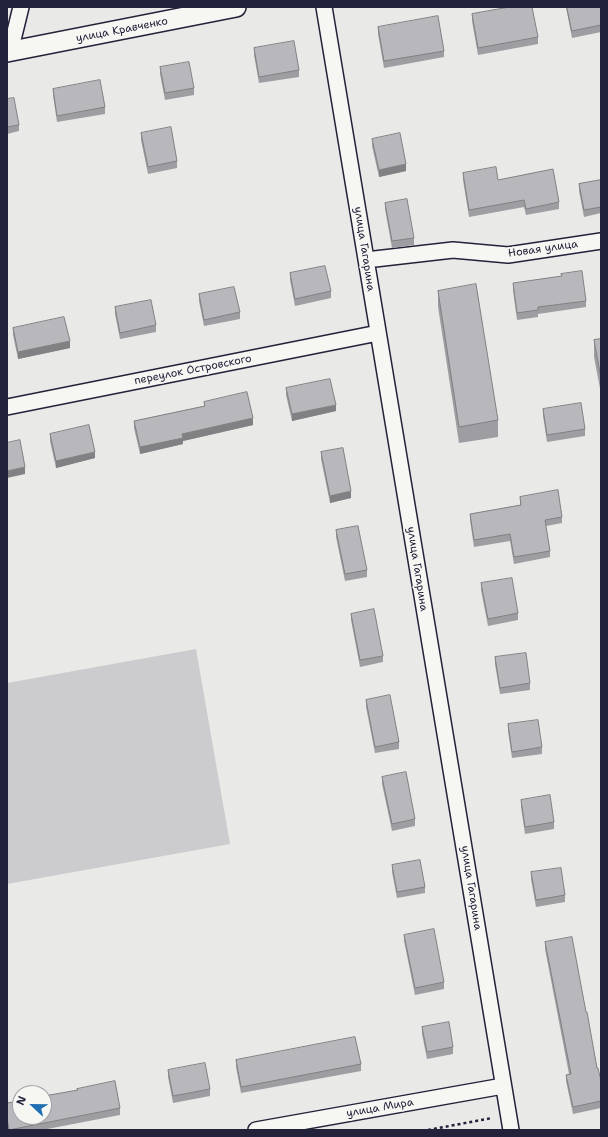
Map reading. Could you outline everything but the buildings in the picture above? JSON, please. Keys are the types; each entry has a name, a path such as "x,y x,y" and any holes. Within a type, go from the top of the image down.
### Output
{"street":[{"path":"8,52 21,7"},
{"name":"улица Кравченко","path":"8,52 236,7"},
{"name":"улица Гагарина","path":"324,7 511,1130"},
{"name":"Новая улица","path":"366,260 453,250 508,255 601,241"},
{"name":"переулок Островского","path":"7,407 378,333"},
{"name":"улица Мира","path":"256,1130 504,1086"}],"path":[{"path":"428,1130 508,1115"}],"shaded area":[{"path":"196,649 230,844 7,884 7,683"}]}
